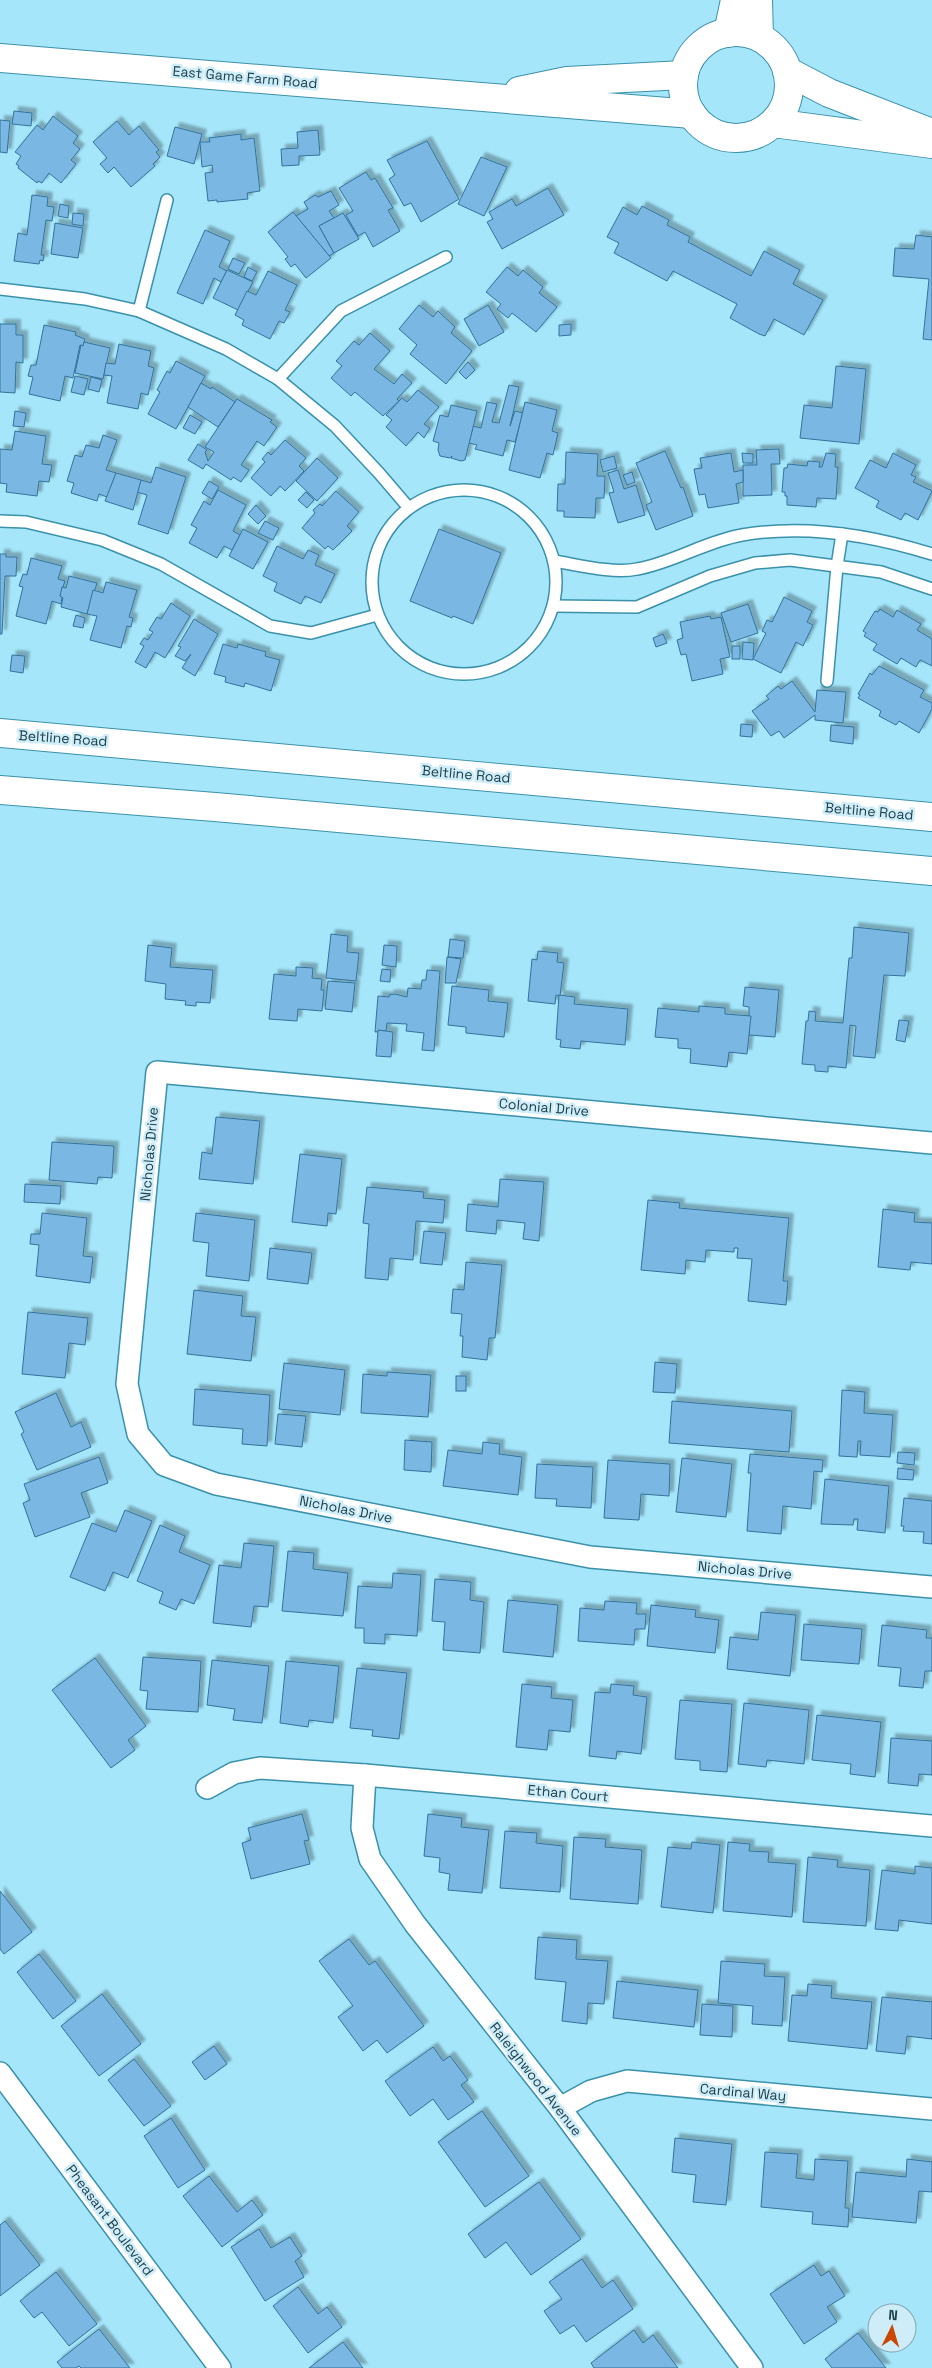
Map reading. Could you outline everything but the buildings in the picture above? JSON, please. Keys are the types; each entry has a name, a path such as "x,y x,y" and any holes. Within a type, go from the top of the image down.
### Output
{"main road":[{"path":"728,33 736,0"},
{"path":"758,0 759,37"},
{"path":"728,33 744,33 759,37 772,46 781,57 787,71 789,90 784,108 773,124 760,132 746,137 730,138 715,134 702,125 692,114 683,89 684,75 690,60 699,47 713,38 728,33"},
{"name":"East Game Farm Road","path":"0,58 692,114"},
{"path":"787,71 829,93 932,133"},
{"name":"East Game Farm Road","path":"491,97 567,81 684,75"},
{"path":"773,124 932,144"},
{"name":"Beltline Road","path":"0,733 932,816"},
{"path":"0,790 216,807 932,871"}],"street":[{"name":"Colonial Drive","path":"157,1072 932,1143"},
{"name":"Nicholas Drive","path":"157,1072 127,1384 138,1434 164,1464 216,1484 590,1557 932,1587"},
{"name":"Ethan Court","path":"207,1788 234,1773 260,1768 365,1774 932,1826"},
{"name":"Raleighwood Avenue","path":"365,1774 362,1828 370,1859 416,1924 560,2108 752,2368"},
{"name":"Pheasant Boulevard","path":"0,2073 220,2368"},
{"name":"Cardinal Way","path":"560,2108 591,2091 627,2081 932,2109"}],"lane":[{"path":"139,311 167,200"},
{"path":"278,379 342,311 446,257"},
{"path":"0,289 85,299 139,311 226,349 278,379 334,426 409,508"},
{"path":"466,490 496,496 522,510 543,533 554,561 557,584 554,606 542,633 522,654 497,669 469,675 440,671 413,660 392,640 377,615 371,586 375,556 388,529 409,508 436,494 466,490"},
{"path":"0,520 26,522 102,540 161,564 270,626 311,634 377,615"},
{"path":"554,561 602,569 637,570 739,535 783,529 842,534 896,542 932,554"},
{"path":"827,681 837,566 842,534"},
{"path":"554,606 637,607 710,576 756,563 790,560 881,572 932,590"}]}
